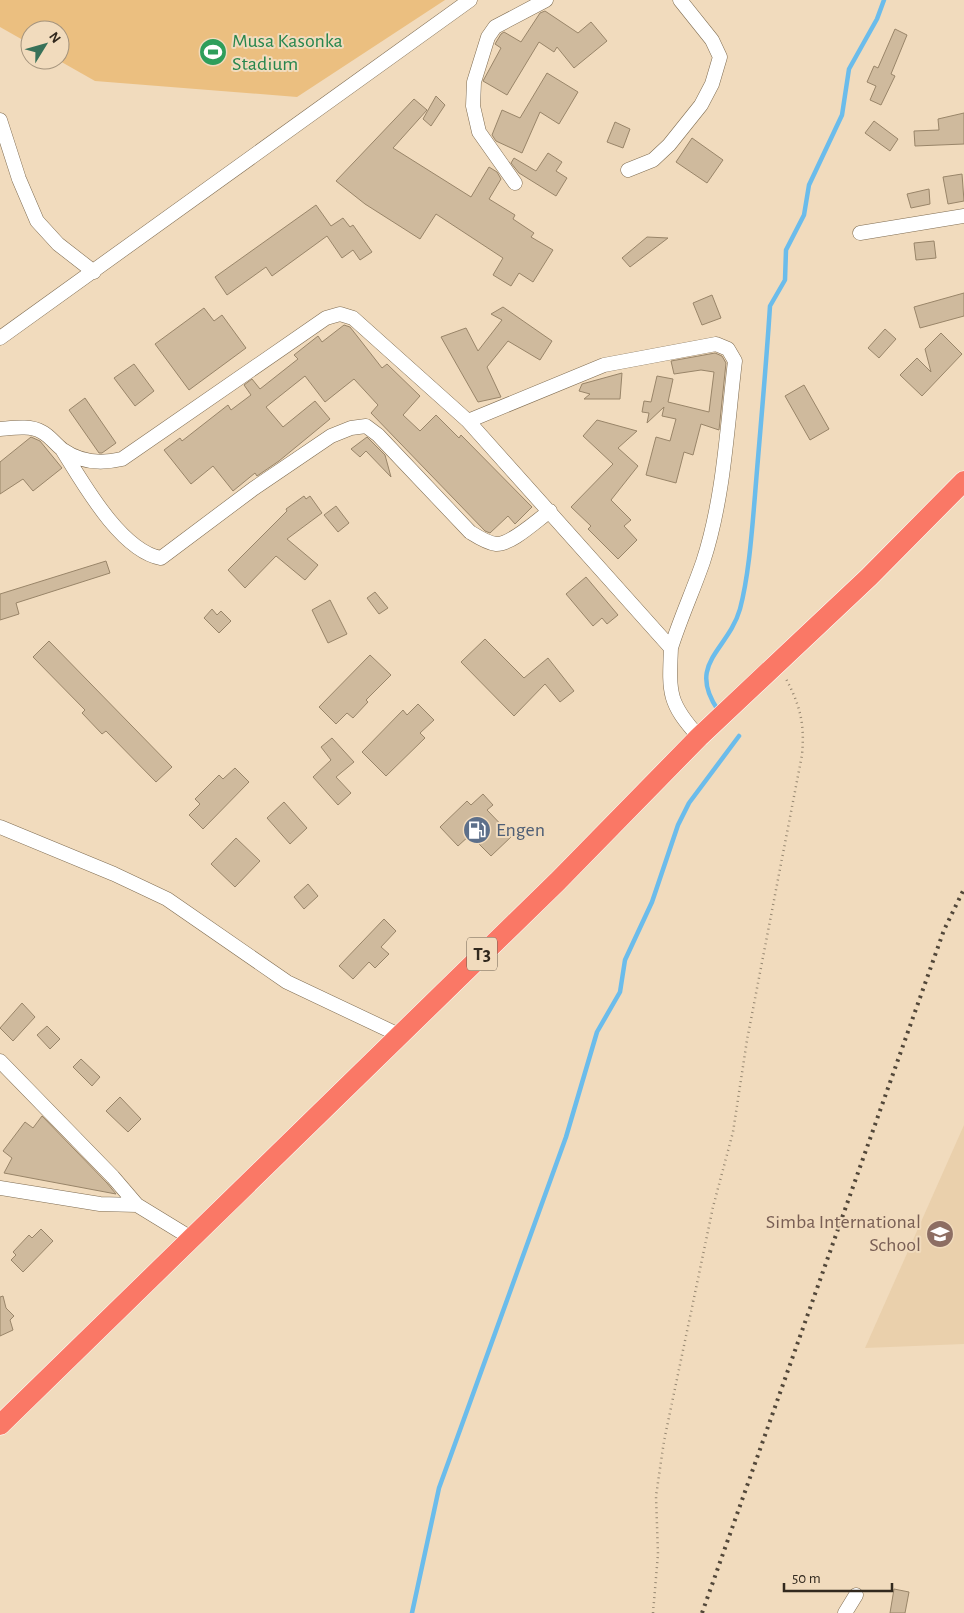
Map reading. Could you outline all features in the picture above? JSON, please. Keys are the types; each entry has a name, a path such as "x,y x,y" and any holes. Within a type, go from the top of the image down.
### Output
{"highway":[{"name":"T3","path":"0,1425 558,880 699,738 869,577 964,481"}],"street":[{"path":"0,338 94,272 281,134 470,0"},
{"path":"515,183 479,132 473,106 474,82 488,37 495,27 546,0"},
{"path":"628,170 653,160 669,145 701,105 712,84 720,57 712,40 680,0"},
{"path":"0,120 19,179 37,221 58,244 94,272"},
{"path":"860,233 964,216"},
{"path":"63,450 81,458 104,464 122,460 326,318 340,314 353,318 468,421 550,510 670,648"},
{"path":"468,421 604,365 716,344 728,349 735,361 719,496 703,562 670,648 669,681 672,701 680,716 699,738"},
{"path":"0,429 25,427 41,431 63,450 109,519 149,556 161,558 253,488 331,436 351,428 366,426 378,435 470,532 487,541 497,544 510,540 550,510"},
{"path":"0,827 114,874 167,899 287,982 399,1035"},
{"path":"0,1061 137,1204 191,1238"},
{"path":"0,1188 100,1204 137,1204"},
{"path":"845,1613 856,1595"}],"path":[{"path":"653,1613 658,1554 656,1496 664,1441 713,1206 733,1132 747,1040 802,755 804,732 798,700 777,663"}],"shaded area":[{"name":"Musa Kasonka Stadium","path":"0,0 445,0 297,97 95,81 70,67 70,20 20,20 20,38 0,27"},
{"name":"Simba International School","path":"964,1125 964,1344 865,1348"}],"building":[{"path":"545,11 578,33 591,22 607,41 574,68 557,47 554,52 539,42 507,95 483,81 501,48 495,44 501,34 504,32 521,42 540,13"},
{"path":"895,29 907,35 891,74 895,76 881,105 870,100 876,86 867,82 874,66 878,68"},
{"path":"547,73 578,92 559,124 540,112 522,153 496,141 492,135 502,110 520,118"},
{"path":"436,96 445,105 431,126 423,119"},
{"path":"414,99 427,110 393,148 471,197 489,167 497,172 501,179 489,199 515,215 513,219 534,233 531,237 553,250 533,282 519,273 511,286 493,275 503,258 436,214 420,239 365,204 336,181"},
{"path":"964,113 964,144 915,146 914,131 939,130 938,119"},
{"path":"874,121 898,139 890,151 865,133"},
{"path":"615,122 630,129 623,148 607,142"},
{"path":"692,138 723,160 707,183 676,162"},
{"path":"548,153 562,162 556,171 567,178 556,196 519,173 511,163 514,158 536,171"},
{"path":"962,174 964,201 948,204 943,177"},
{"path":"929,189 930,204 911,208 907,194"},
{"path":"316,205 331,226 343,218 350,227 353,225 372,252 360,260 353,250 342,258 327,236 272,276 266,267 227,295 215,277"},
{"path":"647,237 668,238 630,267 622,258"},
{"path":"934,241 936,258 916,260 914,243"},
{"path":"964,293 964,316 920,328 914,307"},
{"path":"712,295 721,318 702,325 693,303"},
{"path":"503,307 552,341 540,360 508,341 487,367 501,397 478,402 441,337 466,328 478,351 502,320 491,314"},
{"path":"204,308 214,321 222,315 246,348 189,390 155,344"},
{"path":"344,325 350,327 382,368 387,364 420,396 403,415 420,431 436,415 459,438 461,435 532,507 515,524 508,516 490,533 485,531 371,413 378,405 354,379 325,402 305,376 266,407 283,427 315,401 330,419 279,461 257,476 255,473 233,491 213,466 191,484 164,450 180,438 182,441 228,405 231,410 251,395 244,385 252,379 260,389 298,359 294,355 318,336 322,342"},
{"path":"885,329 896,339 879,358 868,348"},
{"path":"941,333 962,354 922,396 900,375 917,358 931,372 925,349"},
{"path":"715,353 722,356 726,363 719,430 701,424 693,455 684,452 676,483 646,475 656,437 670,441 676,419 662,416 664,407 647,423 649,413 642,412 644,401 651,402 657,376 673,379 668,402 709,412 714,372 701,370 674,374 671,361"},
{"path":"134,364 154,391 135,406 114,378"},
{"path":"622,373 620,399 584,399 590,394 579,391 582,384"},
{"path":"804,385 829,429 810,440 785,396"},
{"path":"85,398 116,443 102,453 99,453 69,410"},
{"path":"597,420 637,431 618,448 638,466 611,500 631,520 624,526 637,540 618,559 588,529 591,526 571,507 613,464 583,436"},
{"path":"31,437 40,441 62,468 33,491 23,479 0,494 0,462"},
{"path":"367,437 385,455 391,477 366,451 360,457 351,449"},
{"path":"304,496 306,499 310,496 322,513 287,539 318,565 305,580 276,556 245,588 228,570 287,511 286,509"},
{"path":"336,506 349,523 338,532 324,515"},
{"path":"106,561 110,573 16,603 19,614 0,620 0,594"},
{"path":"586,577 618,615 607,624 602,618 593,626 566,594"},
{"path":"375,592 388,608 379,614 367,598"},
{"path":"330,600 347,634 328,643 312,610"},
{"path":"212,609 217,615 221,611 231,621 219,633 204,618"},
{"path":"485,639 524,678 548,658 574,691 560,702 545,684 514,716 461,662"},
{"path":"49,641 172,767 156,782 106,731 102,734 82,713 85,710 33,657"},
{"path":"370,655 391,675 366,700 368,702 353,718 347,713 336,724 319,707"},
{"path":"418,704 434,720 420,733 425,738 386,776 362,752 403,710 407,715"},
{"path":"332,738 354,762 336,777 351,793 338,805 313,777 331,760 321,747"},
{"path":"235,768 249,782 203,829 189,815 200,804 195,799 219,775 223,779"},
{"path":"483,794 493,805 487,810 512,836 491,856 470,835 458,846 440,827 467,801 471,805"},
{"path":"284,802 307,828 290,844 267,818"},
{"path":"236,838 260,861 235,887 211,864"},
{"path":"308,884 318,896 304,909 294,897"},
{"path":"384,919 396,931 381,947 389,954 375,968 369,962 353,979 339,966"},
{"path":"22,1003 35,1017 13,1041 0,1028"},
{"path":"47,1026 60,1039 50,1049 37,1035"},
{"path":"81,1059 100,1077 92,1086 73,1067"},
{"path":"120,1097 141,1119 128,1132 106,1111"},
{"path":"42,1116 116,1194 4,1173 12,1158 3,1151 25,1122 33,1128"},
{"path":"41,1229 53,1241 23,1272 11,1260 16,1255 13,1252 29,1235 32,1238"},
{"path":"3,1296 6,1308 14,1316 10,1320 13,1330 0,1336 0,1297"},
{"path":"894,1589 909,1592 905,1613 890,1613"}],"waterway":[{"path":"718,710 709,694 706,680 712,658 727,636 740,609 746,582 753,523 770,306 785,280 786,250 804,215 809,185 842,115 849,69 877,19 884,0"},
{"path":"412,1613 439,1488 566,1137 597,1032 620,992 625,960 652,902 678,825 689,803 739,736"}],"railway":[{"path":"702,1613 944,930 964,889"}],"place":[{"name":"Musa Kasonka Stadium","path":"213,52"},
{"name":"Engen","path":"477,830"},
{"name":"Simba International School","path":"940,1234"}]}
